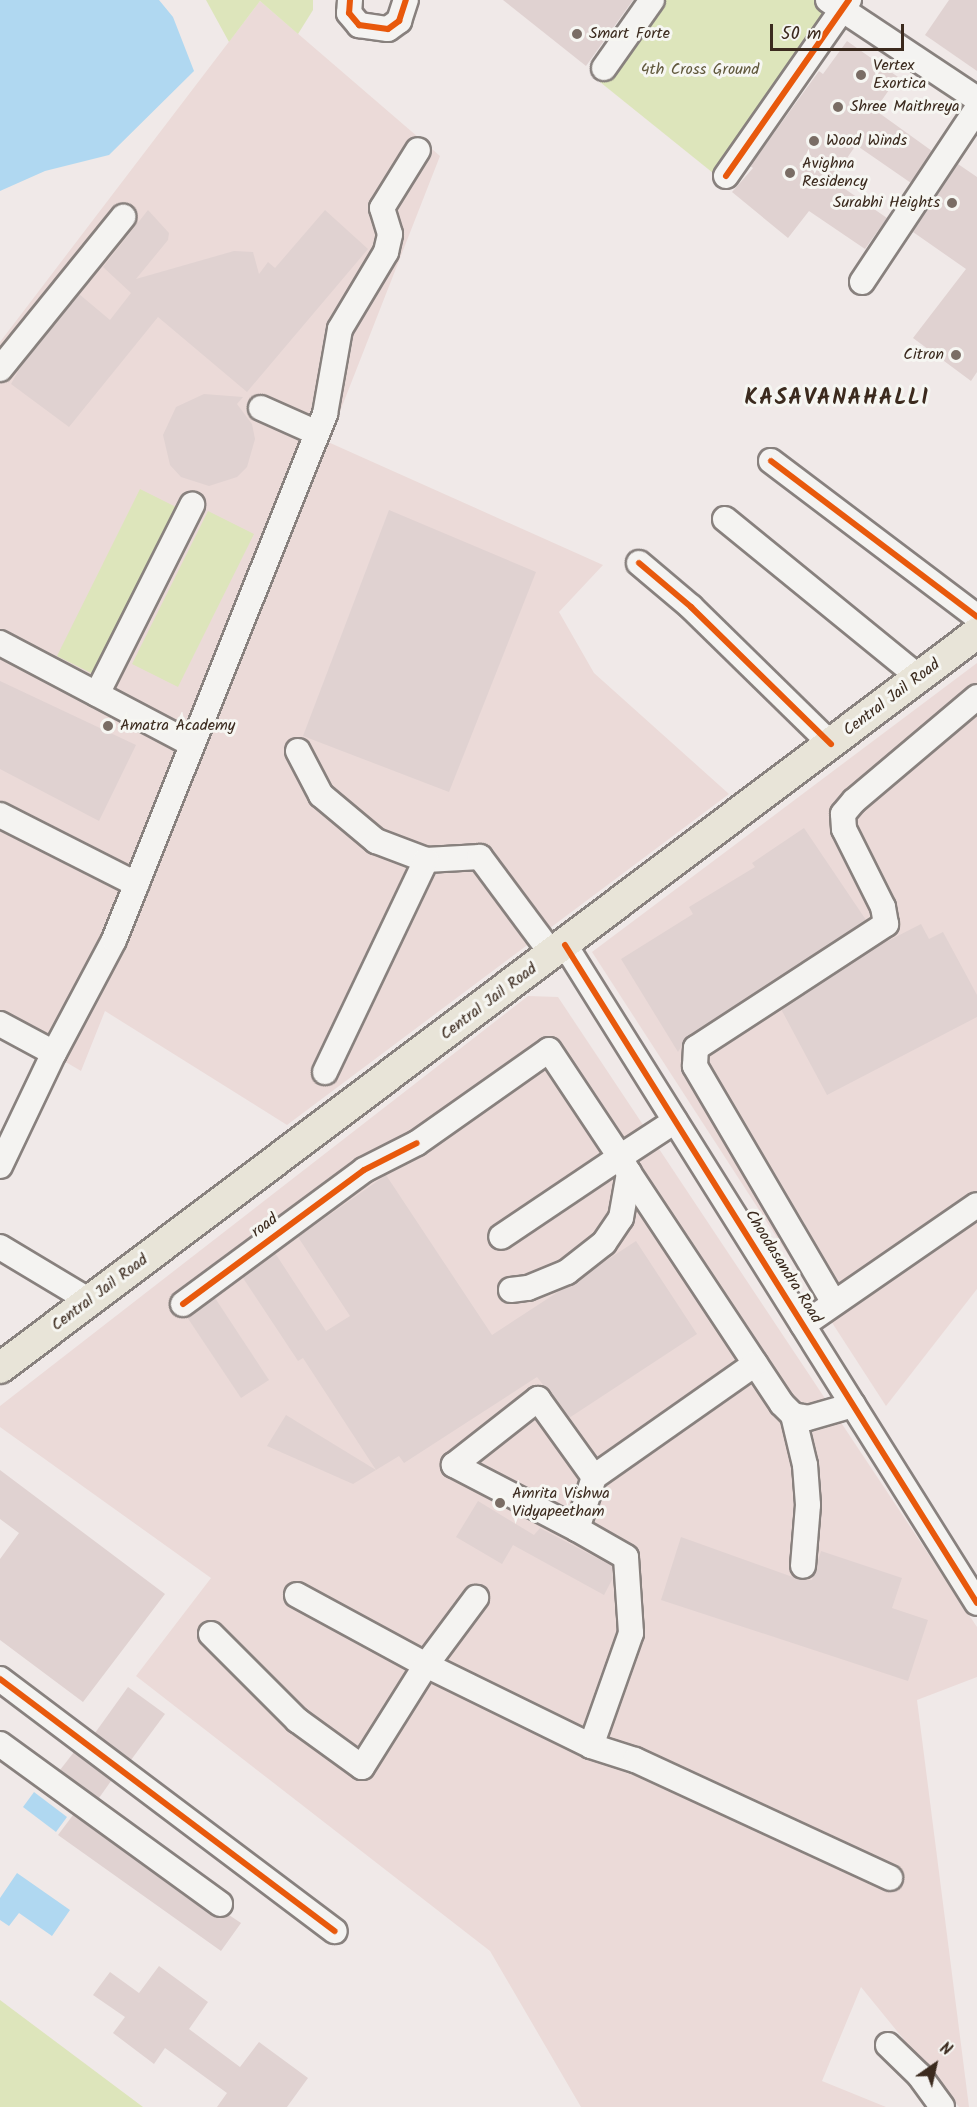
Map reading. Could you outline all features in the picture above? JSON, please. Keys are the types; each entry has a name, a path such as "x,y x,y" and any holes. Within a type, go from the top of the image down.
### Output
{"main road":[{"name":"Central Jail Road","path":"0,1368 559,950 977,633"}],"street":[{"path":"350,0 349,13 359,25 388,29 399,21 406,0"},
{"path":"604,68 652,0"},
{"path":"726,176 840,3 977,99"},
{"path":"862,282 977,109"},
{"path":"0,1166 54,1053 114,940 190,743 317,432 331,390 340,329 389,243 382,208 418,150"},
{"path":"0,369 123,217"},
{"path":"261,408 317,432"},
{"path":"771,461 977,617"},
{"path":"97,694 192,505"},
{"path":"725,519 919,677"},
{"path":"639,563 691,607 831,744"},
{"path":"0,643 190,743"},
{"path":"834,1303 694,1066 696,1048 886,924 882,907 844,829 843,814 854,801 977,697"},
{"path":"298,751 321,795 376,841 426,860 325,1071"},
{"path":"0,815 136,884"},
{"name":"Choodasandra Road","path":"426,860 480,857 559,950 675,1121 977,1604"},
{"path":"0,1024 54,1053"},
{"name":"road","path":"183,1304 364,1170 417,1143 549,1050 625,1165"},
{"path":"501,1237 625,1165 675,1121"},
{"path":"511,1290 528,1288 567,1272 604,1243 621,1218 625,1165"},
{"path":"625,1165 756,1364 793,1415 805,1465 807,1495 807,1549 803,1566"},
{"path":"803,1325 977,1205"},
{"path":"0,1247 90,1301"},
{"path":"577,1529 594,1477 756,1364"},
{"path":"591,1746 631,1633 626,1557 577,1529 454,1466 538,1399 594,1477"},
{"path":"793,1415 808,1418 853,1405"},
{"path":"297,1595 426,1665 591,1746 635,1760 890,1878"},
{"path":"211,1634 297,1720 362,1767 426,1665 476,1598"},
{"path":"0,1679 335,1931"},
{"path":"0,1744 220,1904"},
{"path":"888,2045 919,2075 942,2107"}],"shaded area":[{"path":"260,1 440,156 328,442 603,565 559,612 594,673 729,794 287,1125 105,1011 81,1071 0,1023 0,342"},
{"path":"977,663 977,1289 886,1406 592,952"},
{"name":"Amrita Vishwa Vidyapeetham","path":"528,996 558,997 977,1627 977,1677 917,1700 969,2107 959,2107 861,1987 822,2081 886,2107 581,2107 490,1951 136,1676 211,1578 0,1427 0,1406"}],"green space":[{"path":"206,0 313,0 313,10 298,34 260,1 229,42"},
{"name":"4th Cross Ground","path":"658,0 817,0 831,10 713,173 600,82"},
{"path":"140,489 184,511 101,678 57,656"},
{"path":"208,511 254,534 178,687 132,664"},
{"path":"0,2000 143,2107 0,2107"}],"water":[{"path":"0,0 159,0 173,17 194,71 109,155 45,171 0,191"},
{"path":"34,1792 67,1817 56,1832 23,1807"},
{"path":"17,1873 70,1910 52,1936 19,1913 9,1926 0,1920 0,1898"}],"building":[{"name":"Smart Forte","path":"503,0 633,0 586,66"},
{"path":"949,0 977,0 977,71 925,35"},
{"path":"847,41 898,77 875,110 932,151 911,183 856,145 832,180 887,218 865,249 809,211 788,238 732,192 753,168 750,166 819,71 823,74"},
{"path":"958,164 977,177 977,372 971,381 913,338 966,269 913,232"},
{"path":"148,210 169,233 168,240 136,279 234,251 253,252 259,274 268,262 275,268 325,210 368,249 247,392 158,317 69,427 11,384 21,366 79,294 110,320 131,293 103,267"},
{"path":"204,394 243,397 237,404 252,424 255,439 247,467 237,477 209,486 181,477 170,465 163,435 176,407"},
{"path":"389,510 536,572 449,792 303,736"},
{"path":"0,681 136,745 99,821 0,769"},
{"path":"804,828 866,920 688,1036 678,1052 621,959 693,914 689,907 755,867 752,863"},
{"path":"921,924 929,939 943,932 977,995 977,1017 827,1095 781,1009 882,944"},
{"path":"386,1175 492,1335 636,1241 697,1334 569,1418 537,1377 404,1463 399,1456 376,1470 303,1358 298,1361 243,1278 275,1253 326,1331 350,1316 298,1237"},
{"path":"215,1298 269,1380 241,1398 187,1317"},
{"path":"286,1415 376,1470 353,1484 267,1446"},
{"path":"0,1470 165,1594 83,1702 0,1640 0,1559 19,1533 0,1519"},
{"path":"478,1501 534,1535 540,1528 612,1566 613,1578 604,1595 513,1545 502,1564 456,1537"},
{"path":"681,1537 801,1580 812,1580 821,1551 902,1578 892,1608 928,1620 908,1681 661,1600"},
{"path":"128,1687 165,1714 131,1760 95,1733"},
{"path":"74,1752 111,1781 99,1798 60,1770"},
{"path":"73,1815 212,1916 219,1918 229,1915 241,1923 221,1951 58,1835"},
{"path":"159,1966 208,2002 189,2029 240,2067 259,2042 308,2078 287,2107 217,2107 227,2093 165,2048 154,2064 113,2033 125,2017 93,1995 110,1972 139,1993"}],"cycle path":[{"path":"350,0 349,13 359,25 388,29 399,21 406,0"},
{"path":"726,176 849,0"},
{"path":"771,461 977,617"},
{"path":"639,563 691,607 831,744"},
{"path":"565,945 977,1603"},
{"path":"183,1304 364,1170 417,1143"},
{"path":"0,1679 335,1931"}],"place":[{"name":"Smart Forte","path":"577,34"},
{"name":"Vertex Exortica","path":"861,75"},
{"name":"Shree Maithreya","path":"838,107"},
{"name":"Wood Winds","path":"814,141"},
{"name":"Avighna Residency","path":"790,173"},
{"name":"Surabhi Heights","path":"952,203"},
{"name":"Citron","path":"956,355"},
{"name":"Amatra Academy","path":"108,726"},
{"name":"Amrita Vishwa Vidyapeetham","path":"500,1503"}],"district":[{"name":"KASAVANAHALLI","path":"837,399"}]}
